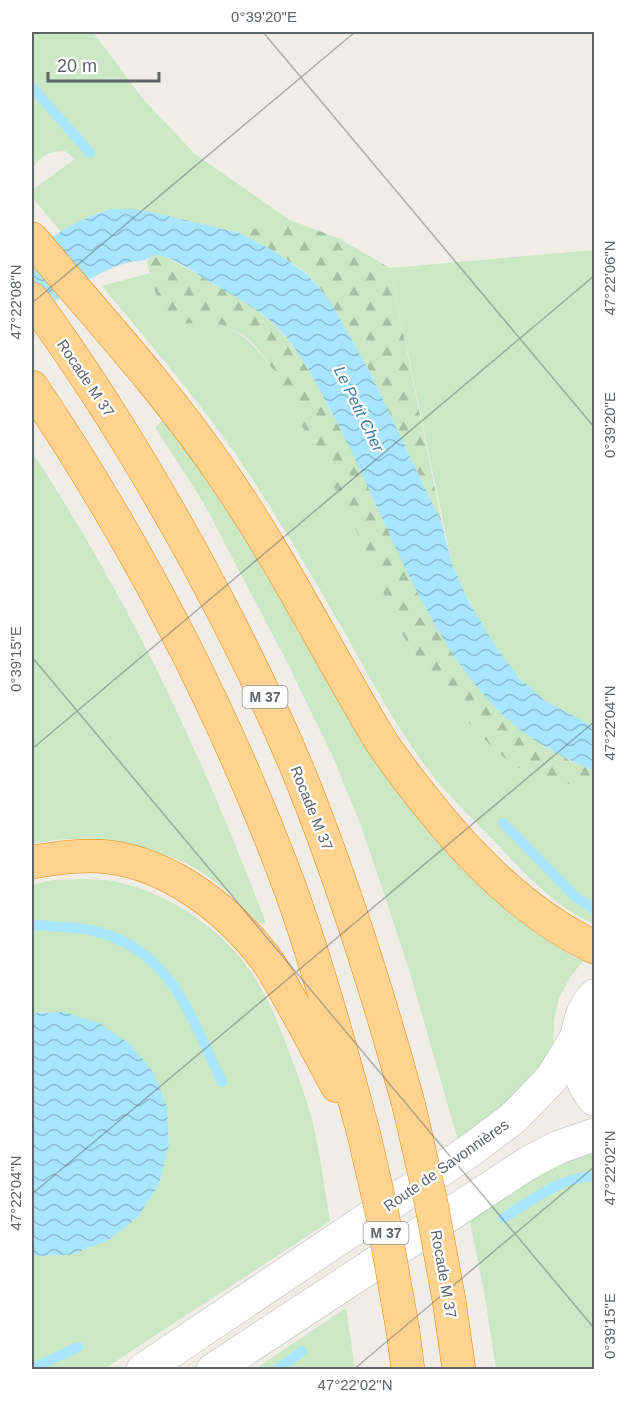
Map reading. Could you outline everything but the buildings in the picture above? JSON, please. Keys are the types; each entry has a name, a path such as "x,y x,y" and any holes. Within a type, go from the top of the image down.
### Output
{"highway":[{"path":"32,239 177,413 219,469 276,560 372,726 402,772 446,825 508,888 544,918 594,947"},
{"name":"Rocade M 37","path":"40,310 103,402 162,499 217,599 266,699 303,782 334,863 377,991 409,1106 431,1202 459,1370"},
{"name":"M 37","path":"32,387 111,511 183,640 241,766 290,889 329,1007 364,1135 382,1213 404,1331 408,1370"},
{"path":"32,862 82,856 127,860 148,867 176,881 222,911 254,945 277,975 364,1135"}],"main road":[{"path":"594,996 582,1017 577,1037 577,1057 582,1076 594,1099"},
{"name":"Route de Savonnières","path":"143,1370 472,1149 512,1119 551,1079 577,1037"},
{"path":"213,1370 528,1162 559,1147 594,1135"}],"green space":[{"path":"32,32 93,32 143,99 195,154 290,220 240,233 164,215 111,209 94,214 61,232 32,197 32,190 75,159 65,151 54,152 42,157 32,169"},
{"path":"290,220 338,238 390,268 442,524 371,374 328,298 307,273 240,233"},
{"path":"594,250 594,727 545,700 515,673 479,620 452,564 390,268"},
{"path":"152,255 161,255 197,274 253,307 276,326 298,353 317,385 356,459 425,607 457,660 495,706 570,761 594,771 594,788 546,780 519,768 498,753 450,703 407,643 387,602 367,552 274,371 254,345 236,331 217,324 180,323 170,318 160,304 153,286 147,261"},
{"path":"150,273 160,304 176,322 219,324 229,328 246,339 274,371 367,552 387,602 407,643 450,703 498,753 575,785 594,788 594,924 568,910 532,880 446,791 417,755 290,540 238,457 182,382 102,286"},
{"path":"163,420 190,454 450,852 480,884 528,927 583,961 571,976 559,998 554,1020 553,1046 544,1066 513,1103 458,1141 411,976 361,826 333,757 286,660 203,502 155,427"},
{"path":"32,452 101,565 162,681 216,800 266,923 262,924 258,921 231,894 203,874 161,853 107,840 69,839 32,844"},
{"path":"53,880 113,881 138,888 179,906 215,933 246,965 271,1009 304,1092 315,1132 330,1221 104,1369 32,1369 32,1256 70,1255 107,1241 138,1217 159,1184 169,1146 167,1107 63,1012 32,1013 32,885"},
{"path":"594,1152 594,1369 496,1369 484,1291 469,1217 555,1165"},
{"path":"346,1308 355,1369 255,1369"}],"water":[{"name":"Le Petit Cher","path":"111,209 134,209 240,233 277,253 307,274 328,298 371,374 442,524 452,564 469,602 494,644 519,678 544,700 594,727 594,771 558,754 523,732 491,703 462,667 414,586 355,458 316,383 286,337 270,320 182,265 153,255 147,259 126,263 101,273 32,317 32,250 79,221"},
{"path":"63,1012 99,1023 130,1044 154,1073 167,1107 169,1145 159,1184 138,1217 107,1241 70,1255 32,1256 32,1013"}],"waterway":[{"path":"32,87 90,153"},
{"path":"503,823 577,898 594,909"},
{"path":"32,926 94,931 121,940 143,953 176,989 222,1082"},
{"path":"503,1218 558,1185 582,1177 594,1176"},
{"path":"32,1367 78,1347"},
{"path":"277,1370 302,1351"}]}
